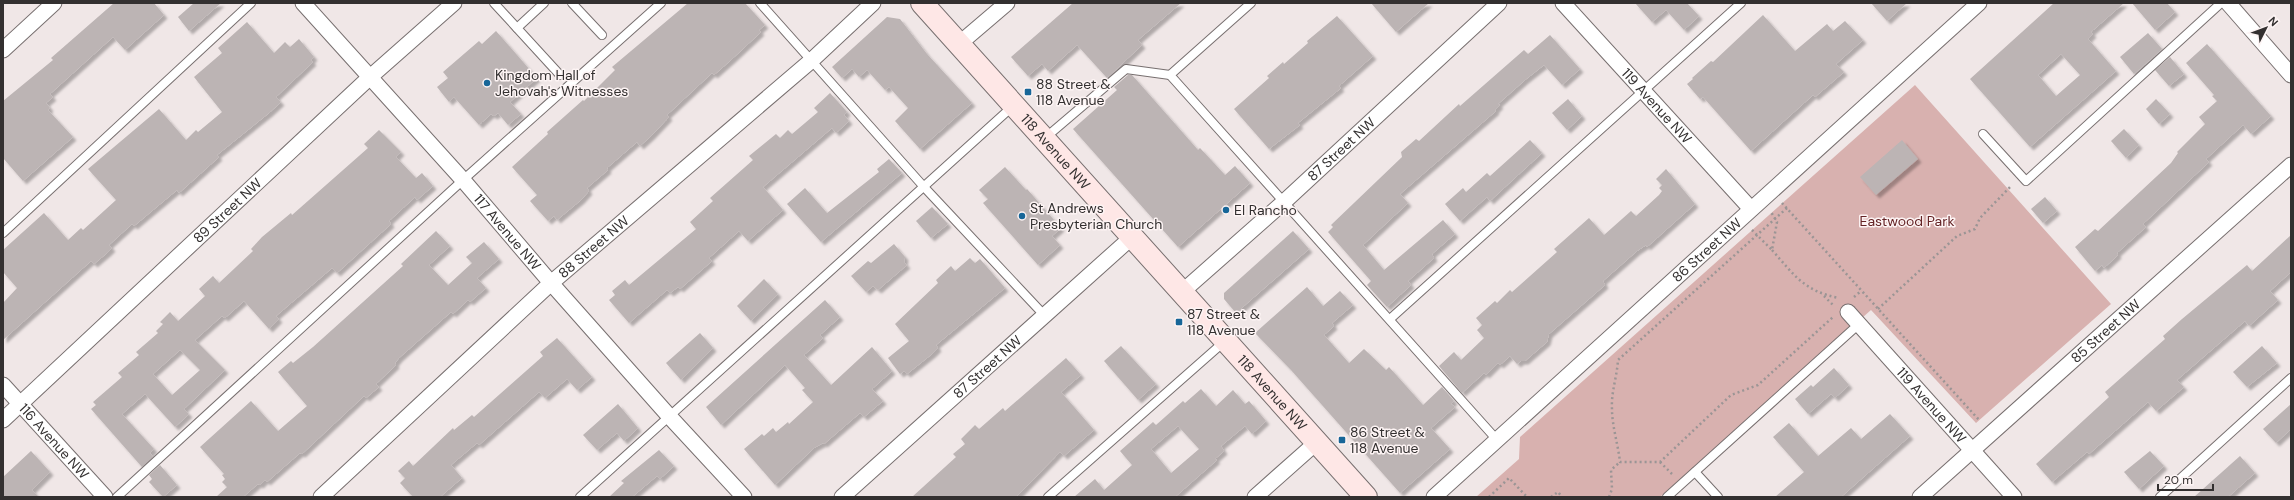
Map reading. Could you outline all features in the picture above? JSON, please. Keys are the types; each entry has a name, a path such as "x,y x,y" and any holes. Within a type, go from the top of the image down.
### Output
{"main road":[{"name":"118 Avenue NW","path":"922,3 1366,497"}],"street":[{"path":"3,50 54,3"},
{"name":"117 Avenue NW","path":"303,3 369,78 463,180 551,283 669,416 744,497"},
{"name":"89 Street NW","path":"3,420 369,78 454,3"},
{"name":"88 Street NW","path":"321,497 551,283 812,60 873,3"},
{"path":"959,44 1007,3"},
{"name":"87 Street NW","path":"1182,292 1285,201 1499,3"},
{"name":"119 Avenue NW","path":"1563,3 1751,209"},
{"name":"86 Street NW","path":"1434,497 1498,441 1770,191 1979,3"},
{"path":"2228,3 2291,75"},
{"name":"85 Street NW","path":"1920,497 2291,165"},
{"name":"87 Street NW","path":"842,497 1132,237"},
{"name":"119 Avenue NW","path":"1846,308 2014,497"},
{"name":"116 Avenue NW","path":"3,385 105,497"},
{"path":"1255,497 1317,442"}],"lane":[{"path":"3,233 251,3"},
{"path":"494,3 560,74"},
{"path":"517,28 544,3"},
{"path":"572,3 602,35"},
{"path":"117,497 463,180 661,3"},
{"path":"760,3 924,187 1045,316"},
{"path":"1170,75 1251,3"},
{"path":"1390,320 1741,3"},
{"path":"1983,134 2026,181 2221,3"},
{"path":"1044,139 1126,69 1170,75 1285,201 1498,441"},
{"path":"580,497 1014,106"},
{"path":"1667,497 1859,324"},
{"path":"1048,497 1225,341"},
{"path":"2160,497 2291,378"},
{"path":"1695,472 1718,497"}],"path":[{"path":"1878,309 1958,236 1975,229 1980,218 2020,176"},
{"path":"1770,191 1990,433"},
{"path":"1620,462 1612,410 1612,391 1618,372 1618,360 1786,208"},
{"path":"1772,250 1801,282 1824,296"},
{"path":"1609,497 1612,489 1611,470 1620,462 1660,462 1731,395 1758,385 1846,308 1861,291"},
{"path":"1660,462 1680,484"},
{"path":"1488,497 1509,478 1527,497"},
{"path":"1551,497 1558,492 1562,497"}],"green space":[{"name":"Eastwood Park","path":"1915,85 2111,304 1976,423 1871,310 1660,497 1476,497 1519,459 1520,437"}],"building":[{"path":"114,3 154,3 164,15 125,50 113,37 50,94 53,97 46,103 50,108 48,110 73,137 23,181 3,158 3,101 53,60 51,58"},
{"path":"194,3 221,3 189,31 178,17"},
{"path":"688,3 745,3 765,25 759,30 761,32 731,60 714,75 712,73 667,115 669,117 640,146 637,142 607,168 608,170 587,188 589,191 581,200 557,220 554,216 548,221 530,201 537,195 512,167 548,134 547,132 583,100 584,101 615,70 612,67"},
{"path":"1073,3 1181,3 1138,40 1142,45 1107,78 1077,45 1048,71 1042,64 1028,76 1011,57"},
{"path":"1371,3 1429,3 1396,32"},
{"path":"1635,3 1687,3 1699,16 1684,30 1666,10 1652,22"},
{"path":"1871,3 1907,3 1887,21"},
{"path":"2054,3 2124,3 2091,32 2093,34 2088,39 2116,71 2030,147 1970,79","holes":["2061,54 2080,75 2056,96 2038,75"]},
{"path":"2132,3 2167,3 2175,12 2155,30"},
{"path":"1763,15 1795,51 1827,24 1833,31 1845,21 1863,40 1836,64 1844,72 1815,97 1813,95 1751,151 1703,97 1700,99 1687,84"},
{"path":"1337,16 1373,56 1339,86 1341,88 1298,123 1300,125 1269,149 1234,109 1269,78 1267,76 1283,62 1284,64 1308,43 1307,41"},
{"path":"887,17 900,19 927,54 972,103 920,149 895,121 908,108 889,87 885,90 867,70 859,77 852,69 842,78 832,67"},
{"path":"247,22 274,53 285,42 290,47 299,39 314,57 311,60 313,62 276,97 281,102 269,113 217,155 219,157 179,193 177,190 134,226 132,224 109,245 112,248 107,253 94,264 91,261 3,340 3,303 17,288 3,272 3,250 44,213 68,240 81,228 83,230 116,200 88,169 159,109 186,140 196,130 198,132 222,112 194,77 222,53 218,48"},
{"name":"Kingdom Hall of Jehovah's Witnesses","path":"496,31 537,78 510,102 521,114 508,125 498,113 494,116 491,114 479,125 454,97 449,102 437,87 448,78 443,72 479,41 482,44"},
{"path":"2148,33 2162,49 2134,74 2120,57"},
{"path":"1550,35 1580,69 1562,85 1544,65 1525,80 1498,104 1500,105 1495,110 1496,111 1400,194 1408,203 1363,245 1384,270 1443,220 1455,234 1432,254 1434,258 1408,281 1411,285 1387,307 1367,285 1371,281 1328,232 1333,227 1331,225 1402,157 1401,152 1416,139 1419,141 1459,104 1460,106 1524,50 1528,54"},
{"path":"2207,44 2271,116 2251,134 2243,125 2206,159 2209,162 2143,224 2146,227 2117,253 2118,255 2104,268 2102,265 2095,271 2075,247 2095,229 2098,231 2171,163 2178,153 2177,152 2205,124 2199,117 2217,101 2212,96 2214,95 2186,63"},
{"path":"2170,57 2184,74 2169,86 2155,70"},
{"path":"1128,75 1132,75 1198,150 1200,148 1225,175 1235,166 1250,183 1178,247 1073,129 1117,90 1114,87"},
{"path":"830,93 847,112 844,115 849,121 836,133 832,128 763,187 783,210 748,241 739,231 709,258 712,261 680,289 678,287 670,293 667,290 629,323 609,300 615,295 612,291 625,280 629,285 696,229 690,222 713,201 710,198 753,160 749,156 776,134 780,138 788,130 792,134 818,112 814,108"},
{"path":"1568,99 1582,116 1567,130 1552,113"},
{"path":"2156,99 2170,114 2159,124 2146,109"},
{"path":"2124,129 2139,145 2126,158 2111,141"},
{"path":"379,130 401,152 396,157 416,178 422,173 433,186 417,200 415,197 389,221 391,224 337,273 332,268 276,316 279,319 269,329 244,301 225,318 222,316 195,340 225,370 184,409 189,414 175,427 145,394 122,414 154,449 150,453 153,457 142,467 91,409 96,405 93,402 122,377 118,373 139,355 136,352 158,333 156,331 163,324 160,322 170,312 178,321 205,296 199,289 213,276 219,283 253,251 251,249 262,237 291,213 292,215 368,148 364,144","holes":["180,350 200,370 172,395 153,374"]},
{"path":"1530,140 1542,153 1490,201 1487,197 1460,221 1445,204 1463,188 1466,192 1487,173 1490,176"},
{"path":"1902,140 1918,159 1876,195 1860,177"},
{"path":"889,159 902,173 821,242 787,204 805,188 827,213 879,172 877,169"},
{"name":"St Andrews Presbyterian Church","path":"1005,167 1026,190 1027,189 1061,228 1052,236 1060,245 1038,265 983,203 988,199 979,190"},
{"path":"1666,169 1695,204 1647,247 1646,245 1637,251 1603,281 1605,285 1549,334 1547,342 1525,361 1521,361 1517,364 1510,356 1500,365 1498,363 1486,375 1484,373 1462,393 1439,366 1454,352 1461,360 1484,338 1477,330 1482,325 1476,318 1495,301 1497,303 1510,290 1512,292 1557,252 1554,249 1589,218 1604,235 1631,211 1636,216 1662,191 1659,188 1662,185 1656,179"},
{"path":"2045,197 2057,211 2043,223 2031,209"},
{"path":"932,207 948,224 931,238 916,221"},
{"path":"436,231 450,246 429,265 448,285 472,263 466,257 484,242 499,259 477,278 486,288 470,302 468,300 453,314 451,312 399,358 395,363 396,365 376,384 379,387 366,398 364,396 302,454 300,453 267,482 265,480 260,485 258,484 243,497 216,497 227,487 222,482 225,479 222,475 224,474 200,447 251,401 278,431 307,406 278,372 291,361 293,363 313,347 403,266 401,264"},
{"path":"1293,231 1309,249 1236,313 1224,299 1224,293"},
{"path":"2291,235 2291,272 2270,291 2278,300 2249,326 2245,321 2177,380 2184,387 2156,411 2148,402 2089,454 2087,452 2052,482 2036,464 2109,397 2105,392 2165,339 2163,336 2182,319 2247,265 2252,271"},
{"path":"894,244 905,257 904,262 907,265 878,290 873,286 866,292 851,276 868,261 871,263"},
{"path":"970,258 975,263 980,259 1005,288 936,345 938,348 932,354 907,374 904,371 900,374 888,358 909,341 895,324 938,283 936,280 951,266 955,271"},
{"path":"764,279 778,294 751,321 737,306"},
{"path":"1307,287 1323,306 1340,291 1353,305 1332,323 1334,326 1324,335 1349,363 1364,349 1386,370 1389,367 1423,405 1442,387 1454,401 1451,404 1455,407 1431,428 1450,449 1400,493 1291,370 1255,333"},
{"path":"825,300 840,317 820,335 823,338 804,355 831,385 872,347 892,371 872,389 883,401 864,417 860,413 824,444 823,443 814,448 775,485 744,449 762,434 764,436 773,428 776,432 788,422 789,424 813,402 802,390 805,388 785,365 721,425 706,407"},
{"path":"700,333 713,348 681,380 666,363"},
{"path":"557,338 592,377 577,390 567,379 545,398 539,392 479,445 477,443 451,465 462,478 440,497 413,497 400,483 405,478 398,471 409,461 413,466 453,428 454,430 472,415 474,417 543,356 540,352"},
{"path":"1121,346 1156,384 1138,400 1104,361"},
{"path":"2262,346 2277,363 2247,387 2233,372"},
{"path":"1066,358 1081,375 1061,392 1094,430 1064,456 1060,452 1016,497 912,497 956,457 953,454 965,444 961,439 975,425 979,429 1003,408 1005,411"},
{"path":"1834,368 1849,385 1835,398 1831,394 1808,414 1795,399 1811,385 1813,387"},
{"path":"1201,389 1216,406 1233,390 1245,404 1249,401 1266,421 1252,434 1245,426 1221,446 1224,451 1215,459 1217,460 1175,497 1074,497 1095,479 1104,490 1132,465 1120,451 1153,422 1156,425 1183,401 1185,403","holes":["1178,426 1199,449 1171,473 1151,449"]},
{"path":"618,404 638,428 624,441 617,433 597,450 583,435"},
{"path":"2291,404 2291,429 2276,443 2263,429"},
{"path":"1890,414 1910,436 1841,497 1775,497 1804,472 1773,437 1789,423 1818,456 1851,428 1861,439"},
{"path":"659,450 674,466 660,479 657,476 632,497 609,497 624,483 621,481"},
{"path":"31,451 50,472 32,490 39,497 3,497 3,477"},
{"path":"2150,451 2164,466 2139,489 2124,472"},
{"path":"2240,456 2255,473 2228,497 2194,497"},
{"path":"160,465 177,485 163,497 149,482 152,479 149,475"}],"place":[{"name":"Kingdom Hall of Jehovah's Witnesses","path":"487,83"},
{"name":"88 Street & 118 Avenue","path":"1028,92"},
{"name":"El Rancho","path":"1226,210"},
{"name":"St Andrews Presbyterian Church","path":"1022,216"},
{"name":"87 Street & 118 Avenue","path":"1179,322"},
{"name":"86 Street & 118 Avenue","path":"1342,440"}]}
